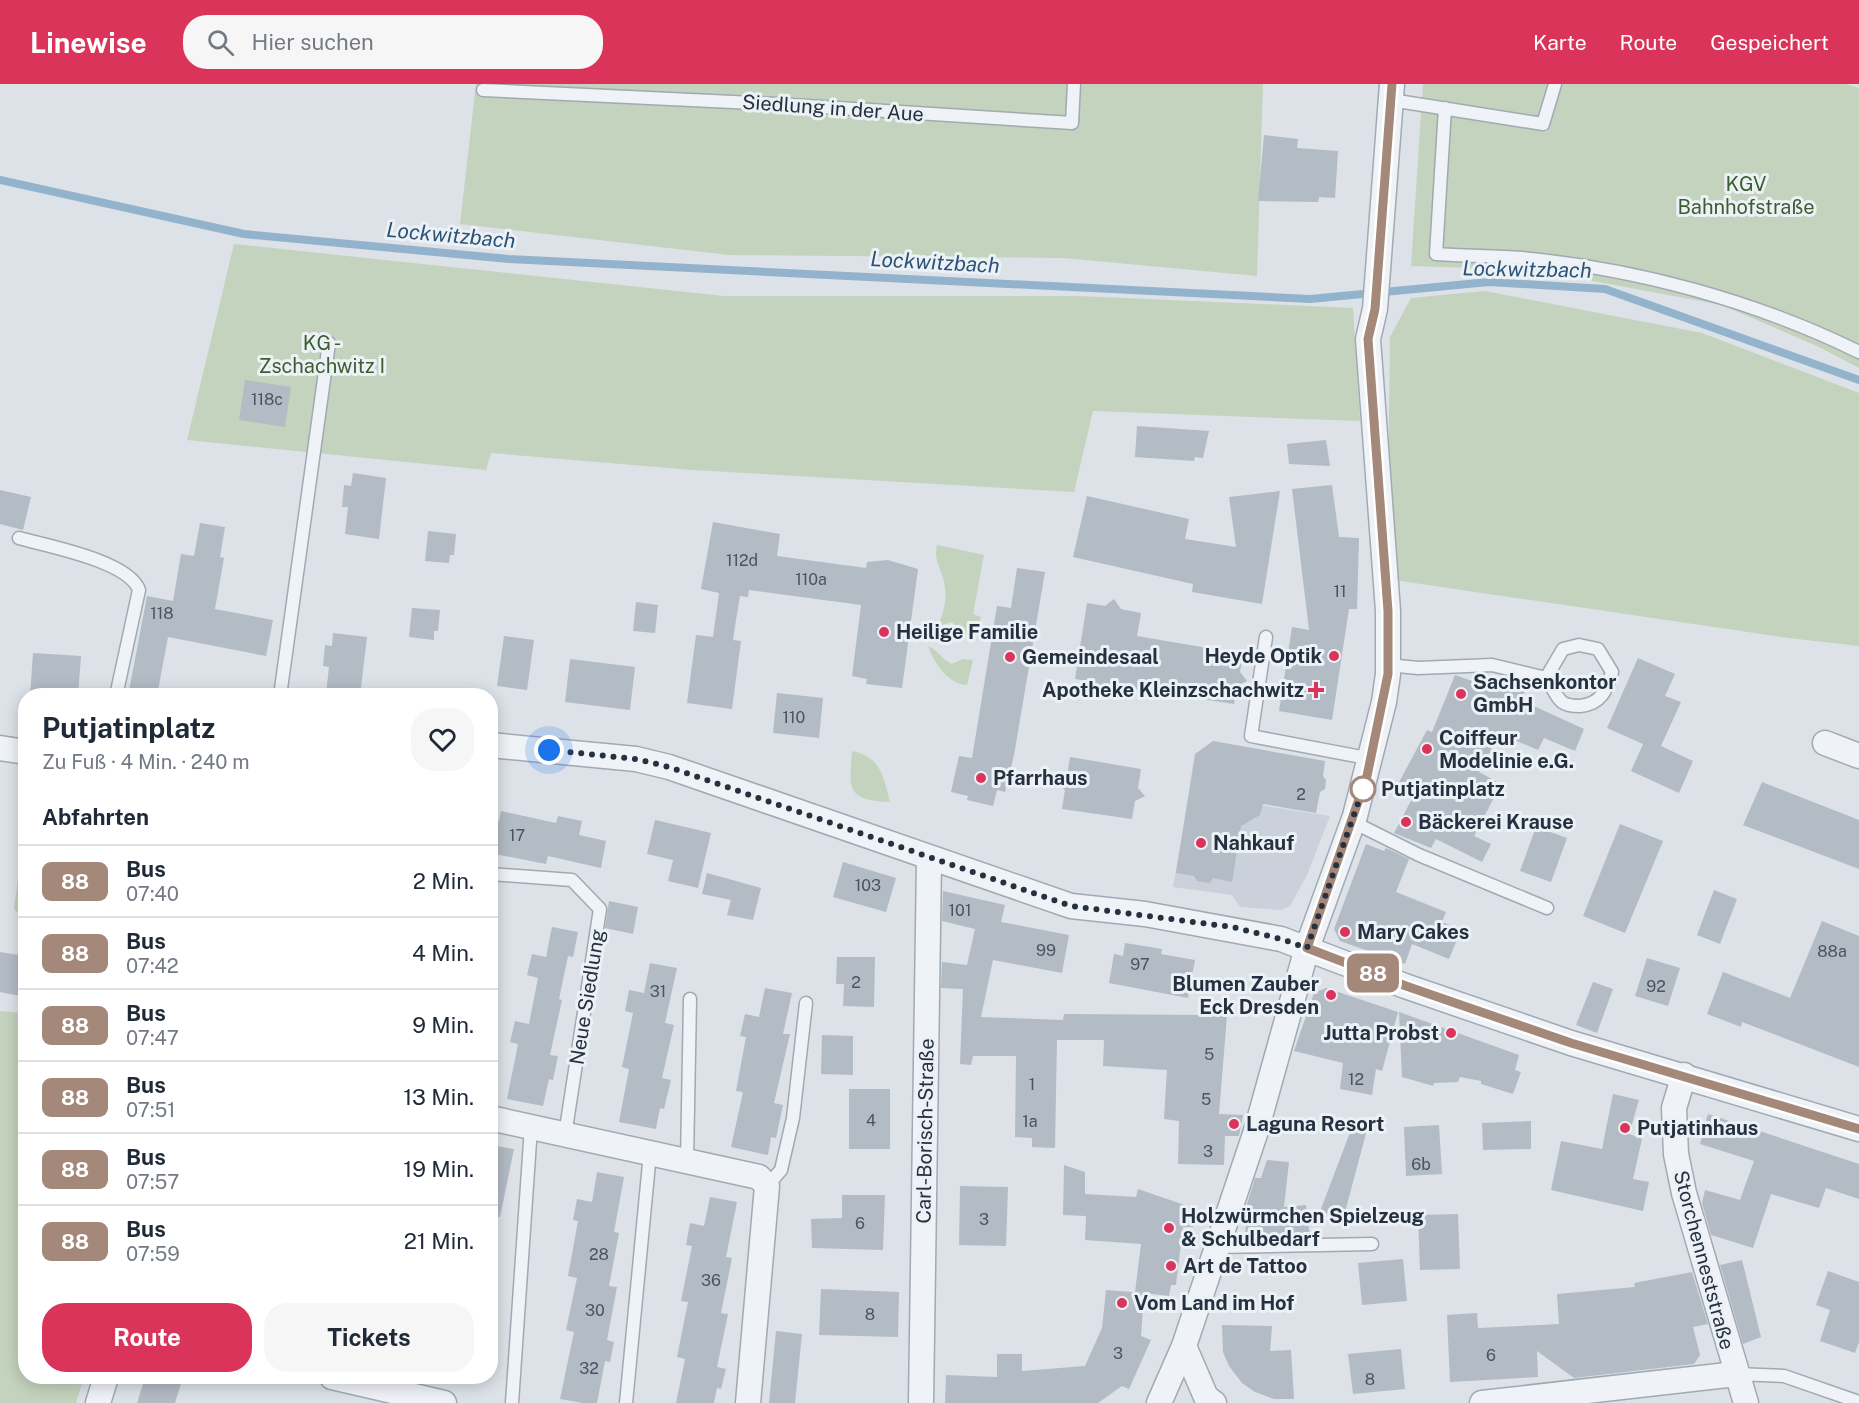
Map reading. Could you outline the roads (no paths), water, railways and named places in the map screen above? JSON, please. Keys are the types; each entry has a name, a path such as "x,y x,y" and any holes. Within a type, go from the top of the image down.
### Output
{"street":[{"path":"1159,1403 1184,1346 1256,1131 1307,948 1353,822 1384,702 1388,665 1388,611 1368,339 1375,309 1391,92"},
{"path":"1825,743 1859,756"},
{"path":"498,746 636,759 669,767 929,859 1071,906 1232,927 1281,939 1406,986 1571,1043 1859,1129"},
{"path":"0,748 18,751"},
{"name":"Carl-Borisch-Straße","path":"921,1403 929,859"},
{"name":"Storchenneststraße","path":"1684,1075 1674,1108 1676,1154 1684,1193 1746,1403"},
{"path":"498,1120 759,1176 767,1186 748,1403"},
{"path":"1184,1346 1206,1397 1214,1403"},
{"path":"1482,1403 1736,1374"},
{"path":"98,1403 104,1384"},
{"path":"399,1385 444,1403"}],"lane":[{"name":"Siedlung in der Aue","path":"483,90 776,104 1072,123 1074,84"},
{"path":"1391,92 1444,108 1544,124 1555,84"},
{"path":"1444,108 1436,254 1523,258 1654,279 1755,309 1859,352"},
{"path":"281,688 329,344"},
{"path":"19,538 89,558 122,571 136,580 139,590 118,688"},
{"path":"1266,637 1251,736 1371,759"},
{"path":"1388,665 1418,668 1492,665 1546,678 1562,701 1574,706 1588,705 1600,699 1608,686 1612,672 1598,650 1579,645 1563,649 1546,678"},
{"path":"1353,822 1419,855 1547,908"},
{"name":"Neue Siedlung","path":"498,875 572,880 600,909 566,1135"},
{"path":"687,1162 690,999"},
{"path":"767,1186 781,1170 793,1118 806,1003"},
{"path":"512,1403 531,1127"},
{"path":"626,1403 650,1153"},
{"path":"1217,1247 1372,1244"},
{"name":"Storchenneststraße","path":"1736,1374 1784,1376 1859,1402"}],"waterway":[{"name":"Lockwitzbach","path":"0,180 244,234 509,259 1310,299 1489,282 1605,289 1859,380"}],"place":[{"name":"Heilige Familie","path":"884,632"},
{"name":"Heyde Optik","path":"1334,656"},
{"name":"Gemeindesaal","path":"1010,657"},
{"name":"Apotheke Kleinzschachwitz","path":"1316,690"},
{"name":"Sachsenkontor GmbH","path":"1461,694"},
{"name":"Coiffeur Modelinie e.G.","path":"1427,749"},
{"name":"Pfarrhaus","path":"981,778"},
{"name":"Putjatinplatz","path":"1363,789"},
{"name":"Bäckerei Krause","path":"1406,822"},
{"name":"Nahkauf","path":"1201,843"},
{"name":"Mary Cakes","path":"1345,932"},
{"name":"Blumen Zauber Eck Dresden","path":"1331,995"},
{"name":"Jutta Probst","path":"1451,1033"},
{"name":"Laguna Resort","path":"1234,1124"},
{"name":"Putjatinhaus","path":"1625,1128"},
{"name":"Holzwürmchen Spielzeug & Schulbedarf","path":"1169,1228"},
{"name":"Art de Tattoo","path":"1171,1266"},
{"name":"Vom Land im Hof","path":"1122,1303"}],"park label":[{"name":"KGV Bahnhofstraße","path":"1746,196"},
{"name":"KG - Zschachwitz I","path":"322,354"}]}
